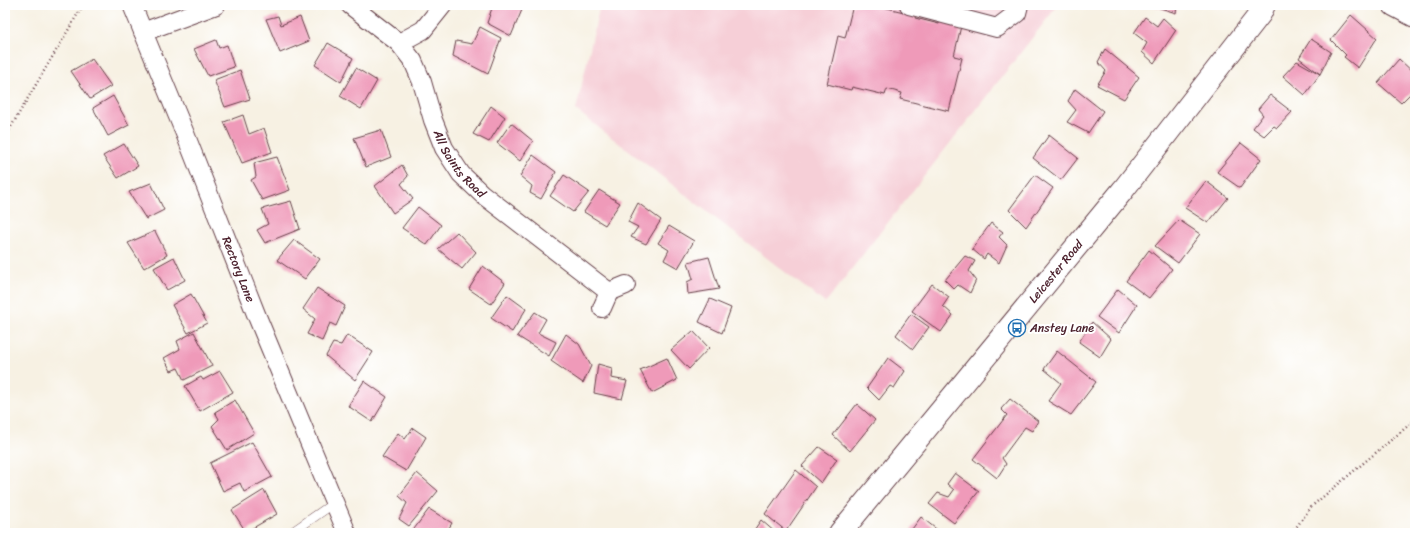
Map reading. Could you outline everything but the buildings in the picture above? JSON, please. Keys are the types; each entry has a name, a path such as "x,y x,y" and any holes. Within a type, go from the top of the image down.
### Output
{"street":[{"name":"Rectory Lane","path":"132,5 346,533"},
{"path":"143,32 216,5"},
{"name":"All Saints Road","path":"350,5 399,43 413,61 422,82 433,120 444,148 461,174 482,194 606,300 626,285"},
{"path":"399,43 423,30 443,5"},
{"path":"909,5 997,28 1017,13 1019,5"},
{"name":"Leicester Road","path":"840,533 1123,190 1260,14 1264,5"},
{"path":"1394,5 1415,16"}],"lane":[{"path":"291,533 334,503"}],"path":[{"path":"5,137 83,5"},
{"path":"1292,533 1312,506 1415,420"}],"shaded area":[{"path":"600,5 941,5 951,8 952,5 1058,5 825,303 576,110"}],"place":[{"name":"Anstey Lane","path":"1017,328"}]}
